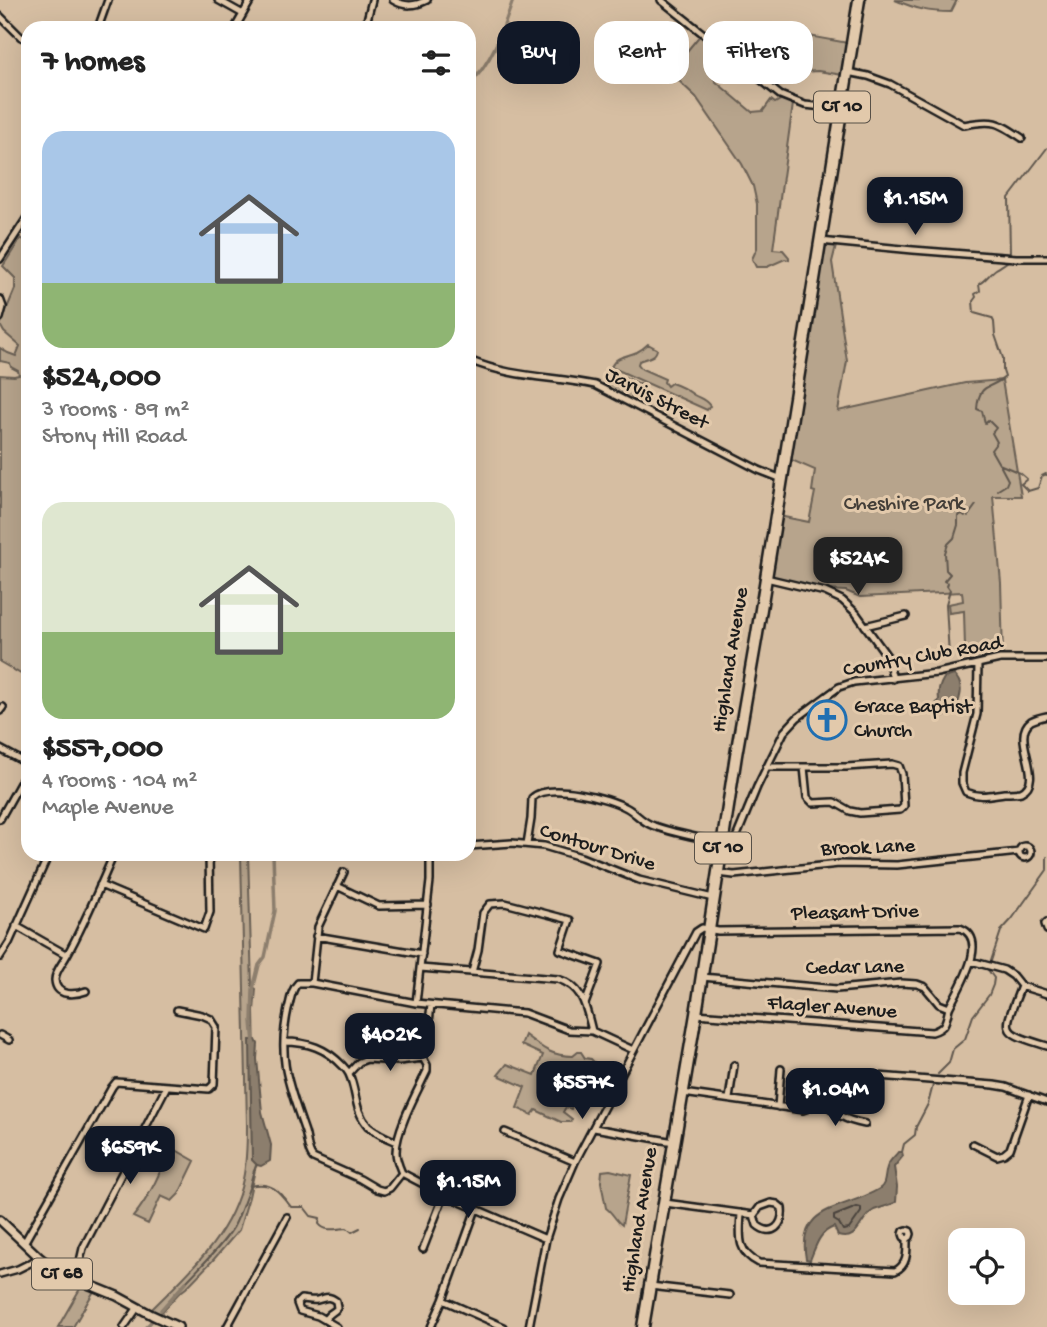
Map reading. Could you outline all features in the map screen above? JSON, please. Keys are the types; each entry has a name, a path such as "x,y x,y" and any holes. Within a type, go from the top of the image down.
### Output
{"highway":[{"name":"Highland Avenue","path":"643,1327 859,0"}],"main road":[{"name":"CT 68","path":"0,1220 58,1272 154,1312 178,1327"}],"street":[{"path":"100,21 108,0"},
{"path":"218,0 243,14"},
{"path":"239,21 251,0"},
{"path":"367,21 372,0"},
{"path":"393,0 400,4 417,5 427,0"},
{"path":"661,0 780,95 805,106 841,109"},
{"path":"0,16 21,37"},
{"path":"847,72 890,84 964,125 978,122 1000,124 1022,138"},
{"path":"0,259 21,227"},
{"path":"820,241 892,249 1047,258"},
{"path":"0,299 3,307 0,318"},
{"name":"Jarvis Street","path":"476,362 524,376 596,385 759,470 782,479"},
{"path":"766,578 834,596 851,608 887,656 893,679"},
{"path":"865,625 906,616"},
{"name":"Country Club Road","path":"723,843 737,840 757,787 781,736 789,726 833,692 850,683 937,673 1004,658 1047,659"},
{"path":"978,664 977,714 962,773 966,792 977,796 1022,792 1030,785 1033,773 1024,738 1025,729 1031,722 1047,716"},
{"path":"0,749 21,760"},
{"path":"766,767 804,767 845,768 892,764 899,766 902,774 904,806 900,810 860,813 834,802 813,803 807,797 804,767"},
{"path":"0,819 21,784"},
{"path":"527,844 532,798 542,792 593,795 626,807 655,827 723,843"},
{"name":"Contour Drive","path":"476,846 544,846 581,857 639,880 713,898"},
{"name":"Brook Lane","path":"718,873 734,875 839,864 897,866 1019,852"},
{"path":"0,957 46,861"},
{"path":"86,991 69,994 61,991 55,980 111,861"},
{"path":"100,885 204,929 210,912 209,861"},
{"path":"416,1003 428,905 430,861"},
{"path":"312,983 316,936 324,911 344,872"},
{"path":"337,886 379,906 428,905"},
{"path":"472,972 483,913 490,904 505,903 570,920 560,950 600,964 585,1004"},
{"path":"1047,922 1047,930"},
{"path":"16,926 67,955"},
{"name":"Pleasant Drive","path":"709,930 960,928 973,937 971,961"},
{"path":"529,1327 546,1240 559,1199 575,1162 694,937 709,930"},
{"path":"316,936 422,954"},
{"path":"949,1007 971,961 1004,970 1021,985 1047,994"},
{"path":"420,968 568,982 575,987 585,1004 592,1031"},
{"name":"Cedar Lane","path":"701,977 837,989 917,984 925,987 939,1004 949,1007"},
{"path":"402,1173 390,1188 384,1191 313,1158 310,1154 307,1136 286,1079 286,1019 293,988 298,983 312,983 431,1005 515,1011 569,1030 592,1031 633,1050"},
{"path":"1021,985 1008,1028 1019,1038 1047,1046"},
{"path":"431,1005 423,1058 427,1071 397,1142 396,1153 402,1173 444,1195 546,1240"},
{"name":"Flagler Avenue","path":"696,1014 932,1032 940,1030 945,1024 949,1007"},
{"path":"24,1243 116,1082 209,1090 214,1084 216,1027 211,1019 202,1015 177,1010"},
{"path":"0,1035 9,1040"},
{"path":"284,1042 313,1045 336,1059 349,1073 361,1116 367,1125 380,1135 397,1142"},
{"path":"349,1073 359,1062 367,1059 398,1061 423,1058"},
{"path":"729,1099 734,1065"},
{"path":"778,1107 781,1069"},
{"path":"683,1093 803,1110 822,1100 839,1080 852,1074 994,1085 1047,1102"},
{"path":"80,1282 83,1248 167,1086"},
{"path":"973,1144 997,1156 1010,1149 1029,1095"},
{"path":"822,1100 835,1114 849,1121 865,1124"},
{"path":"594,1128 674,1142"},
{"path":"505,1132 575,1162"},
{"path":"423,1249 444,1195"},
{"path":"665,1203 754,1215"},
{"path":"765,1204 777,1204 782,1208 783,1216 780,1224 766,1231 757,1225 754,1215 756,1210 765,1204"},
{"path":"430,1327 443,1300 475,1209"},
{"path":"741,1213 740,1241 743,1250 750,1259 758,1263 895,1271 905,1262 907,1239"},
{"path":"227,1327 287,1217"},
{"path":"0,1274 40,1258"},
{"path":"650,1286 730,1296"},
{"path":"325,1320 337,1308 336,1301 331,1297 315,1300 301,1298 297,1303 300,1311 318,1316 337,1327"},
{"path":"443,1300 503,1327"},
{"path":"124,1327 138,1307"}],"green space":[{"path":"895,0 957,0 951,12 922,9"},
{"path":"701,34 703,36 703,84 719,84 752,112 763,111 771,100 775,103 782,99 793,104 773,249 783,250 789,260 785,259 767,267 756,267 752,259 757,248 757,204 753,186 742,164 696,97 682,84 689,84 689,49"},
{"path":"813,37 848,43 843,75 813,71"},
{"path":"21,238 21,674 0,662 0,375 19,375 10,363 0,361 0,348 16,356 20,346 0,325 15,289 15,278 3,266"},
{"name":"Cheshire Park","path":"827,245 836,246 832,262 847,361 838,411 965,383 1002,380 1021,496 993,496 1001,583 1003,655 974,661 974,648 965,648 964,611 949,613 948,604 963,601 962,592 860,597 846,591 827,590 771,576 779,516 809,522 815,492 812,491 815,470 789,459 823,248"},
{"path":"648,344 657,349 653,356 639,361 642,369 665,379 667,386 671,383 678,385 705,400 710,406 707,410 611,367 619,358 637,352"},
{"path":"609,370 640,384 630,399 606,386"},
{"path":"241,861 248,861 252,986 256,989 256,1165 239,1230 160,1314 151,1310 194,1267 229,1218 244,1172 247,1125"},
{"path":"525,1035 553,1053 573,1056 581,1052 585,1058 596,1064 587,1077 580,1079 579,1088 582,1091 579,1096 570,1094 573,1103 571,1109 566,1107 563,1112 572,1119 570,1122 561,1122 536,1110 532,1115 517,1108 525,1087 498,1075 507,1064 535,1075 543,1055 521,1045"},
{"path":"169,1146 195,1161 179,1194 172,1201 161,1196 148,1224 133,1217 155,1183"},
{"path":"602,1171 631,1175 622,1225 606,1208 601,1182"},
{"path":"81,1287 94,1291 73,1327 58,1327"}],"water":[{"path":"954,675 961,689 959,700 951,715 938,716 934,714 933,708 939,700 940,686 944,678"},
{"path":"250,1040 256,1040 258,1044 262,1112 271,1145 270,1161 261,1166 252,1160"},
{"path":"898,1152 902,1152 903,1156 894,1167 896,1202 874,1210 851,1236 838,1236 834,1227 829,1229 819,1240 810,1260 806,1259 805,1241 808,1228 816,1218 882,1187 888,1165"}],"waterway":[{"path":"476,77 491,56 513,0"},
{"path":"1010,254 1009,198 1047,148"},
{"path":"1009,260 979,284 980,291 975,294 973,301 974,313 992,318 994,322 1005,377 983,390 977,409 982,411 985,423 988,420 996,428 992,433 997,442 991,450 999,464 1027,479 1021,484 1028,491 1038,488 1042,476 1047,475"},
{"path":"998,490 1006,485 1008,480 1000,465"},
{"path":"968,516 976,505"},
{"path":"949,656 946,604 950,590 948,583 944,581 950,574 946,570 945,553 954,538 958,516 965,516"},
{"path":"1047,857 1047,869"},
{"path":"254,1044 253,989 259,965 265,957 275,911 273,861"},
{"path":"938,1074 949,1063 953,1049 965,1039 973,1016 989,995 994,978 988,970 1001,931 1047,870"},
{"path":"902,1152 904,1144 915,1135 933,1085"},
{"path":"186,1282 232,1229 257,1165"},
{"path":"250,1186 269,1186 283,1196 291,1207 304,1207 311,1216 320,1218 319,1224 322,1227 347,1228 352,1232 360,1228"},
{"path":"161,1310 186,1282"},
{"path":"146,1327 151,1322"}],"place":[{"name":"Grace Baptist Church","path":"827,720"}]}
